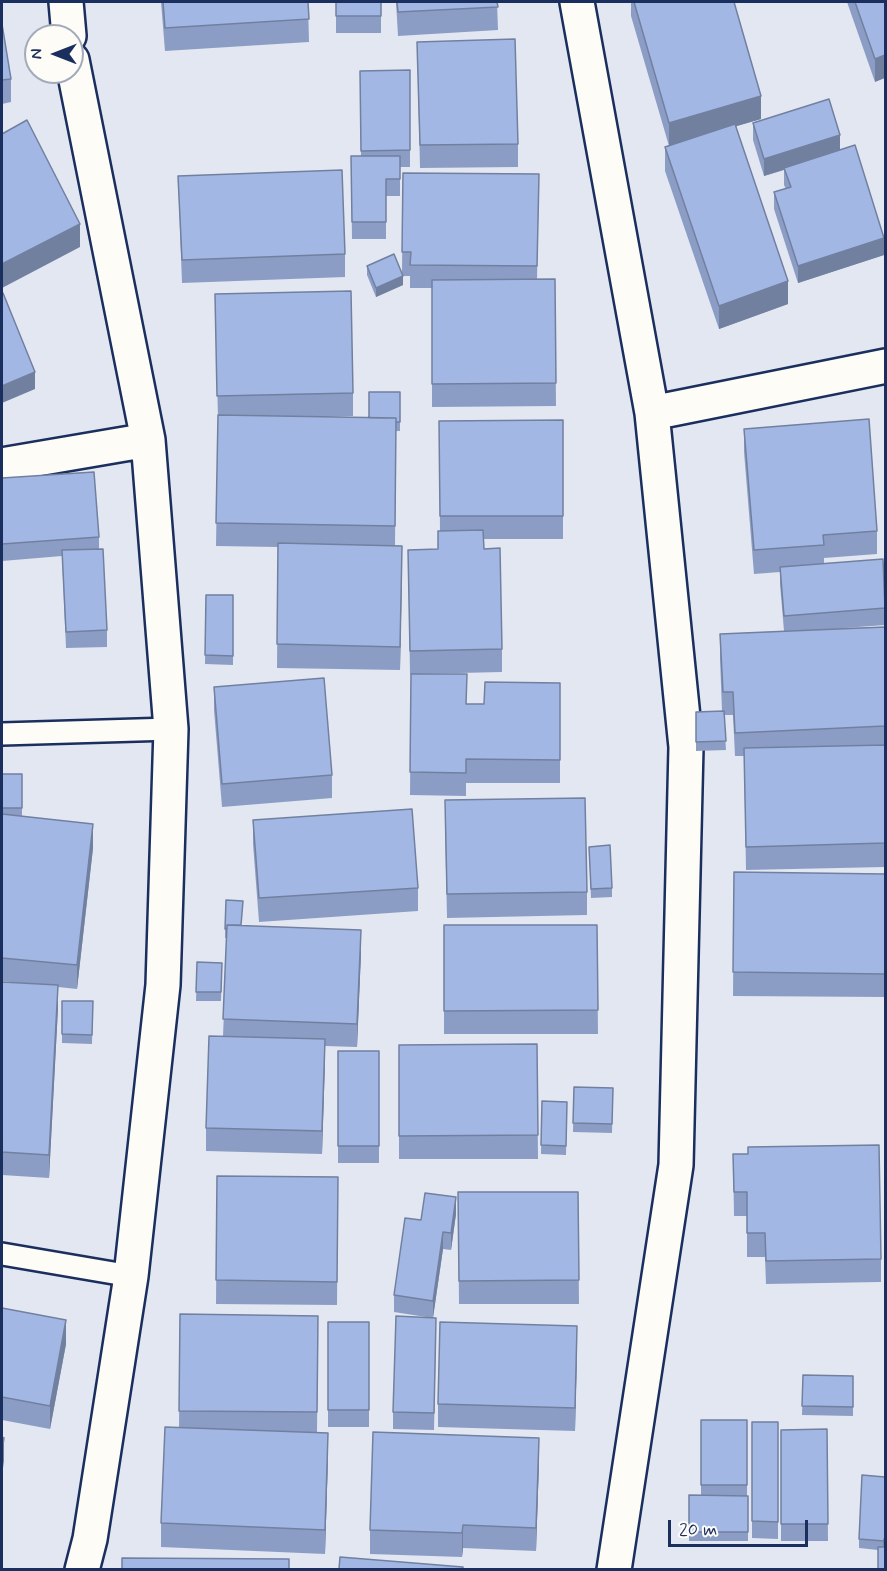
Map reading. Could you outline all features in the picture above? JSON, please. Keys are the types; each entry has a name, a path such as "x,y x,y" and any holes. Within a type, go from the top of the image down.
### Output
{"street":[{"path":"66,2 68,24"},
{"path":"577,2 651,413 686,747 676,1166 614,1569"},
{"path":"77,84 148,440 171,729 163,985 131,1276 90,1539 82,1569"},
{"path":"651,413 885,366"},
{"path":"2,465 148,440"}],"lane":[{"path":"2,734 171,729"},
{"path":"2,1254 131,1276"}],"building":[{"path":"163,2 308,2 309,19 165,28"},
{"path":"336,2 381,2 381,16 336,16"},
{"path":"397,2 497,2 498,7 398,12"},
{"path":"634,2 734,2 761,96 669,123"},
{"path":"855,2 885,2 885,55 875,59"},
{"path":"2,24 11,79 2,80"},
{"path":"515,39 518,144 420,145 417,42"},
{"path":"410,70 410,150 361,151 360,71"},
{"path":"829,99 840,135 764,159 753,123"},
{"path":"27,120 80,224 2,264 2,134"},
{"path":"735,124 788,281 719,306 665,147"},
{"path":"855,145 884,238 798,266 774,192 791,187 784,168"},
{"path":"351,156 400,156 400,179 386,179 386,222 352,222"},
{"path":"342,170 345,254 182,260 178,176"},
{"path":"403,173 539,174 537,266 410,265 411,252 402,252"},
{"path":"394,254 403,276 376,288 367,266"},
{"path":"555,279 556,383 432,384 432,280"},
{"path":"351,291 353,393 217,396 215,294"},
{"path":"2,294 35,372 2,386"},
{"path":"369,392 400,392 400,422 396,422 396,418 369,418"},
{"path":"218,415 396,418 395,526 216,523"},
{"path":"869,419 877,531 823,535 824,545 754,550 744,429"},
{"path":"563,420 563,516 440,516 439,421"},
{"path":"94,472 99,537 2,544 2,478"},
{"path":"483,530 484,549 500,548 502,649 410,651 408,550 438,549 438,531"},
{"path":"278,543 402,546 400,647 277,644"},
{"path":"103,549 107,630 66,632 62,550"},
{"path":"883,559 885,608 784,616 780,567"},
{"path":"206,595 233,595 233,656 205,655"},
{"path":"885,627 885,726 735,733 733,692 723,692 720,634"},
{"path":"411,674 467,674 466,704 484,704 485,682 560,683 560,760 466,759 466,773 410,772"},
{"path":"324,678 332,775 222,784 214,687"},
{"path":"724,711 726,741 696,742 696,712"},
{"path":"885,745 885,843 746,847 744,748"},
{"path":"2,774 22,774 22,808 2,808"},
{"path":"585,798 587,892 447,894 445,800"},
{"path":"412,809 418,888 259,898 253,820"},
{"path":"2,814 93,824 77,965 2,958"},
{"path":"610,845 612,888 591,889 589,847"},
{"path":"734,872 885,874 885,974 733,972"},
{"path":"226,900 243,901 241,925 227,925 225,929"},
{"path":"227,925 361,930 357,1024 223,1019"},
{"path":"444,925 597,925 598,1010 444,1011"},
{"path":"197,962 222,963 221,992 196,992"},
{"path":"2,982 58,985 49,1155 2,1152"},
{"path":"62,1001 93,1001 92,1035 62,1034"},
{"path":"209,1036 325,1039 322,1131 206,1128"},
{"path":"537,1044 538,1135 399,1136 399,1045"},
{"path":"338,1051 379,1051 379,1146 338,1146"},
{"path":"574,1087 613,1088 612,1124 573,1123"},
{"path":"542,1101 567,1102 566,1146 541,1145"},
{"path":"879,1145 881,1259 766,1261 765,1233 747,1233 747,1192 734,1192 733,1154 748,1154 748,1147"},
{"path":"217,1176 338,1177 337,1282 216,1280"},
{"path":"458,1192 578,1192 579,1280 459,1281"},
{"path":"425,1193 456,1197 451,1233 443,1232 433,1301 394,1295 405,1218 421,1220"},
{"path":"2,1308 66,1320 50,1406 2,1397"},
{"path":"180,1314 318,1316 317,1412 179,1411"},
{"path":"396,1316 436,1318 434,1413 393,1412"},
{"path":"328,1322 369,1322 369,1410 328,1410"},
{"path":"440,1322 577,1326 575,1408 438,1404"},
{"path":"803,1375 853,1376 853,1407 802,1406"},
{"path":"701,1420 747,1420 747,1485 701,1485"},
{"path":"752,1422 778,1422 778,1522 752,1521"},
{"path":"165,1427 328,1433 325,1530 161,1523"},
{"path":"827,1429 828,1524 781,1524 781,1430"},
{"path":"373,1432 539,1438 536,1528 463,1525 462,1533 370,1530"},
{"path":"862,1475 885,1477 884,1541 859,1539"},
{"path":"689,1495 748,1496 748,1532 689,1532"},
{"path":"884,1539 885,1569 878,1569 878,1547 884,1547"},
{"path":"340,1557 463,1567 463,1569 339,1569"},
{"path":"122,1558 289,1559 289,1569 122,1569"}]}
